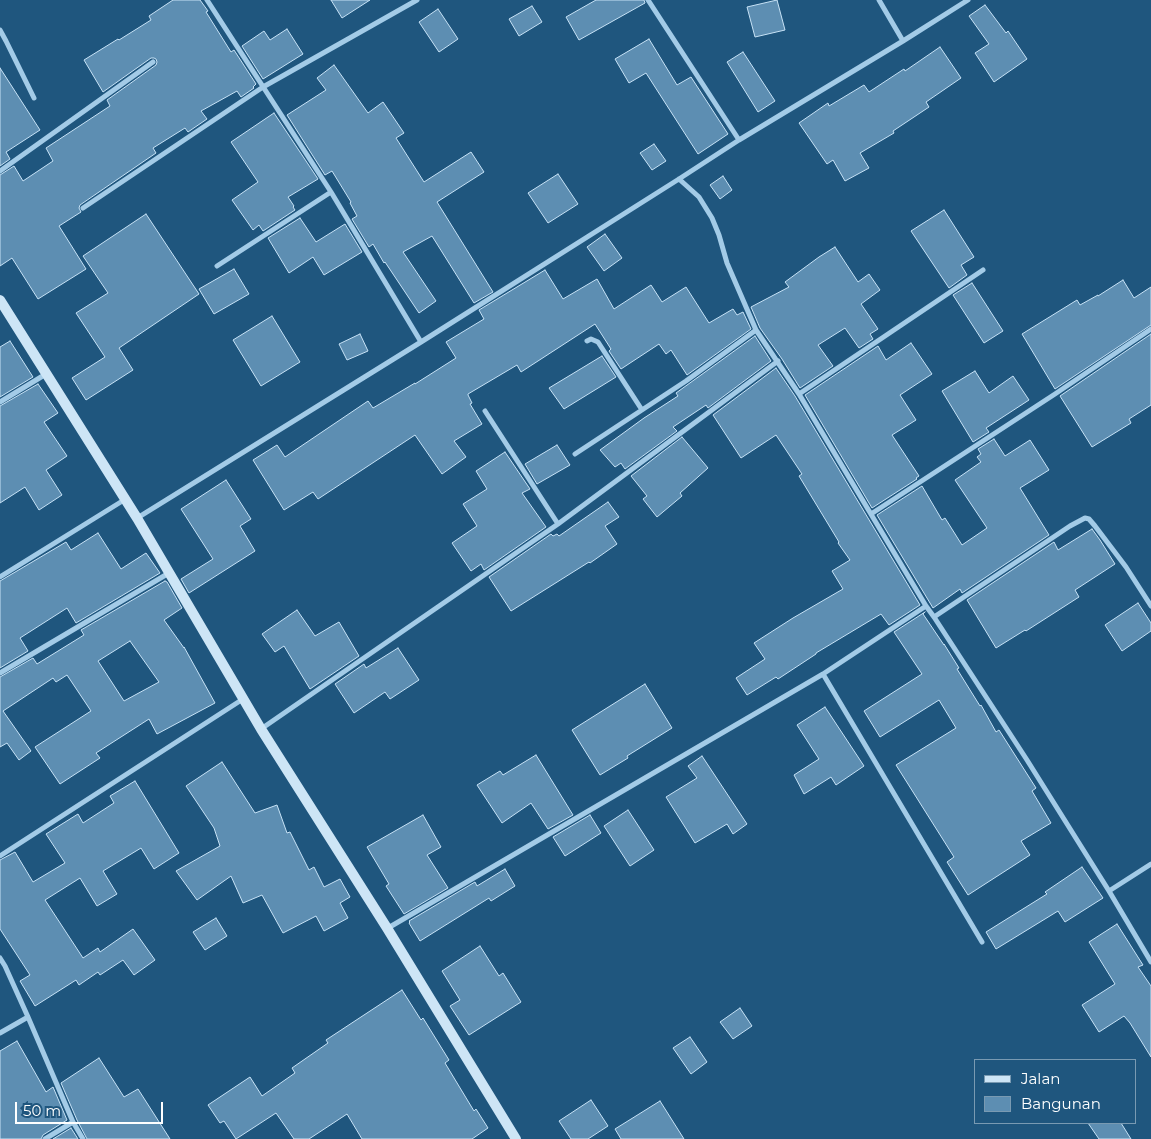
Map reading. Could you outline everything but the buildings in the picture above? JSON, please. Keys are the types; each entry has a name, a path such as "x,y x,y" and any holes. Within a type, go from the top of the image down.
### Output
{"street":[{"path":"207,0 331,192 421,342"},
{"path":"83,208 264,87 417,0"},
{"path":"648,0 738,140"},
{"path":"879,0 903,40"},
{"path":"137,518 421,342 738,140 968,0"},
{"path":"0,30 34,98"},
{"path":"0,171 153,62"},
{"path":"679,179 698,197 712,218 727,263 756,330 799,394 926,606 1027,760 1151,962"},
{"path":"217,266 331,192"},
{"path":"799,394 984,270"},
{"path":"0,300 137,518 242,699 387,928 516,1139"},
{"path":"871,514 1151,329"},
{"path":"575,454 686,381 756,330"},
{"path":"587,341 591,339 598,342 642,410"},
{"path":"261,729 558,524 778,361"},
{"path":"0,402 47,373"},
{"path":"485,411 558,524"},
{"path":"0,577 124,500"},
{"path":"934,617 1070,526 1085,518 1089,519 1095,526 1126,567 1151,606"},
{"path":"0,673 169,573"},
{"path":"387,928 823,674 926,606"},
{"path":"823,674 982,942"},
{"path":"0,856 242,699"},
{"path":"1109,891 1151,864"},
{"path":"0,958 28,1017 73,1122 83,1139"},
{"path":"0,1033 28,1017"},
{"path":"45,1139 73,1122"}]}
